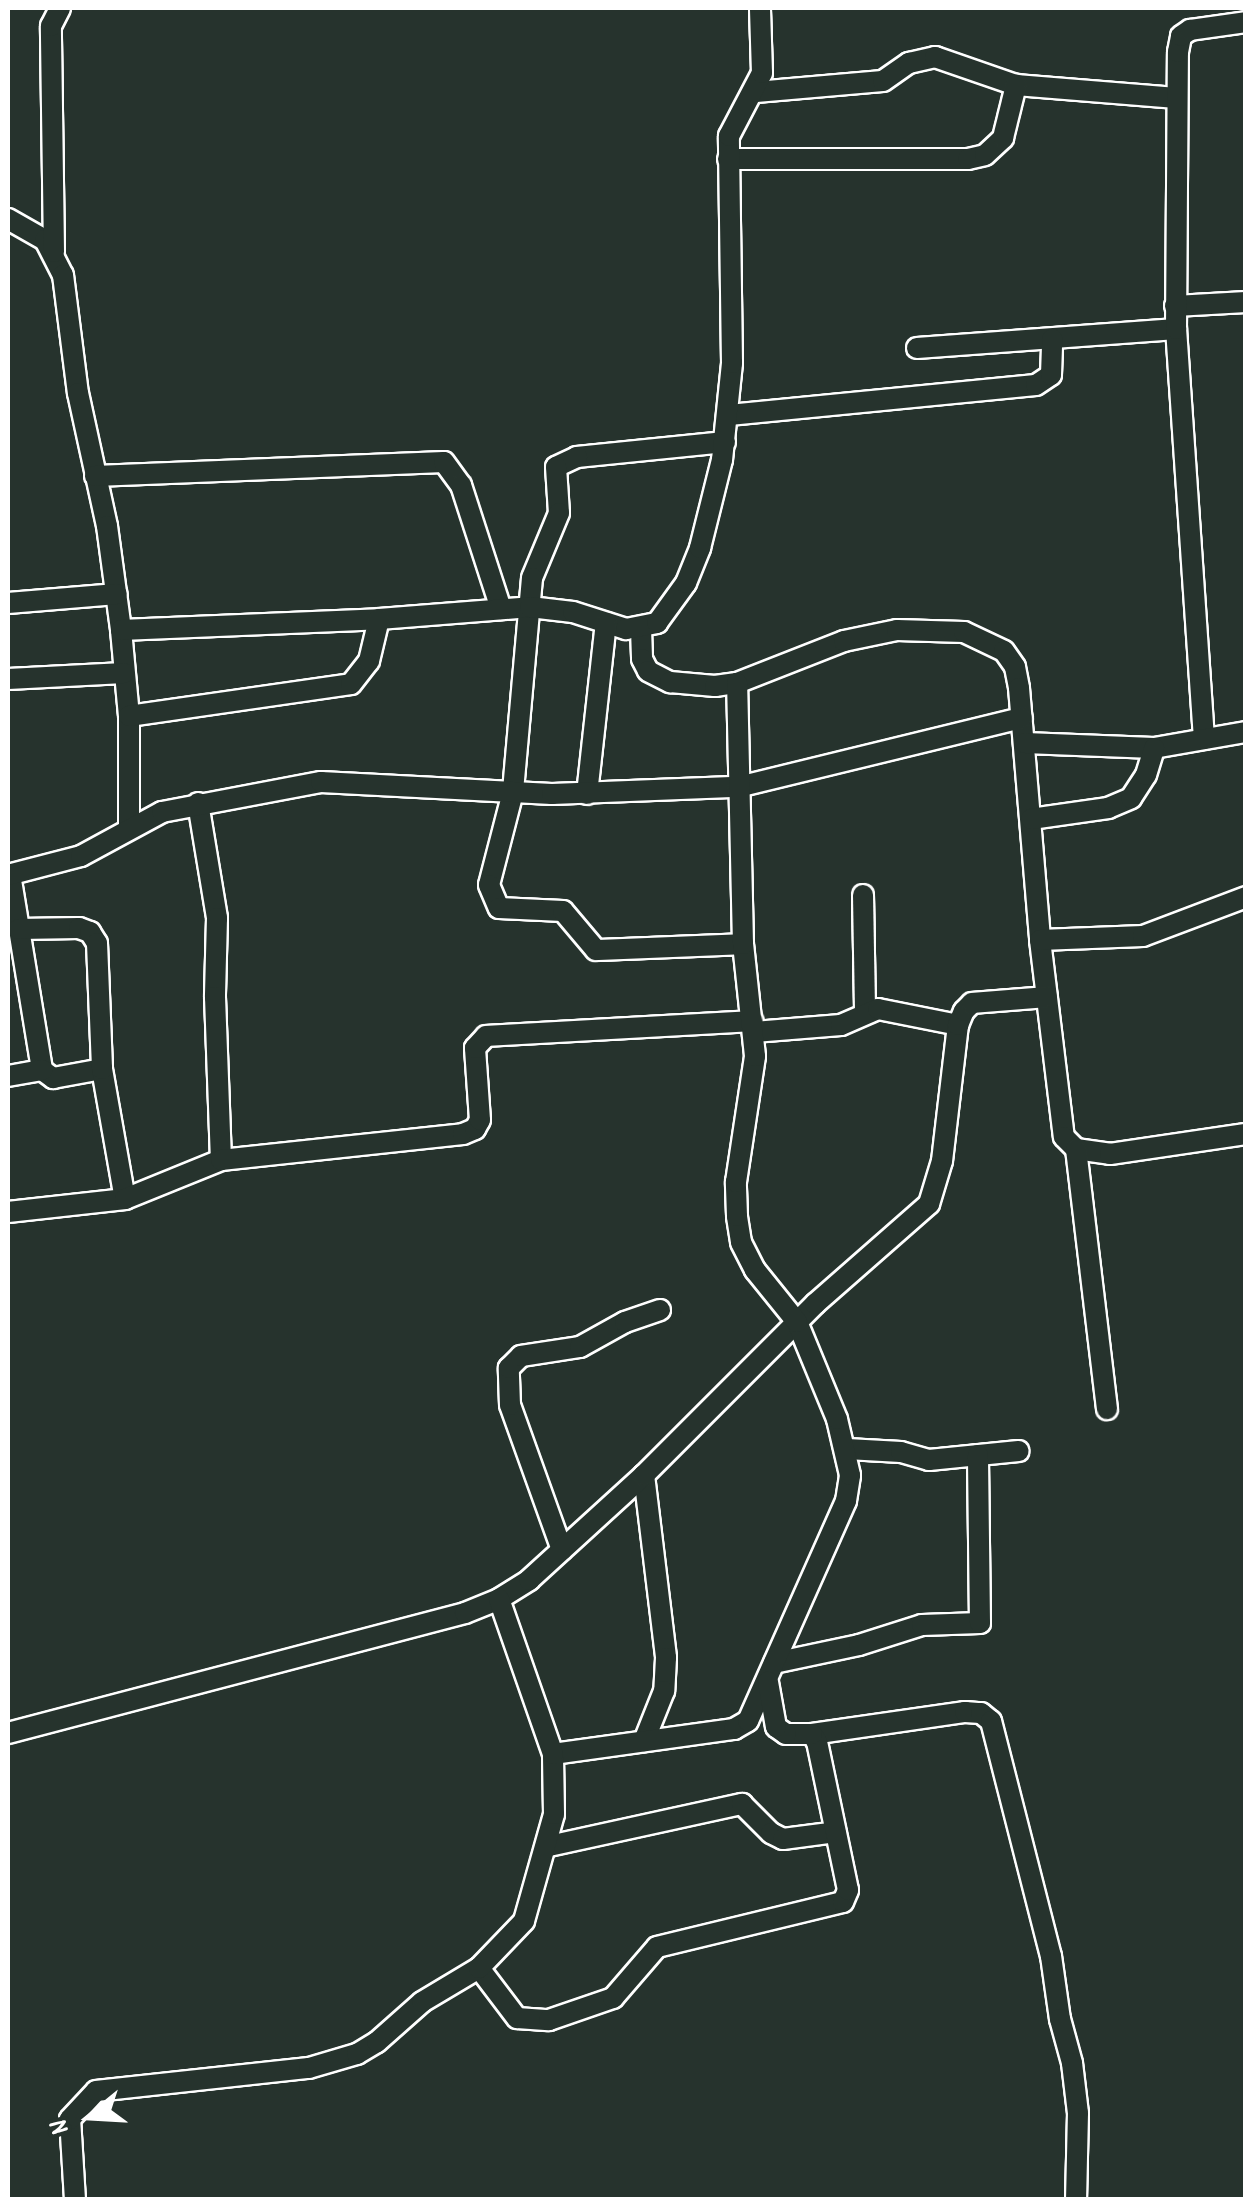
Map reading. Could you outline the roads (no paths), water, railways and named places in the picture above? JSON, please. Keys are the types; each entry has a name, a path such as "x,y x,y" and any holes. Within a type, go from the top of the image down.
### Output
{"street":[{"path":"54,252 51,26 60,8"},
{"path":"121,630 379,619 530,606 641,628 657,622 686,583 700,548 725,442 729,416 728,158 736,117 756,92 762,73 760,8"},
{"path":"1204,739 1176,329 1176,98 1181,36 1190,30 1246,22"},
{"path":"756,92 883,81 909,63 935,57 1016,85 1176,98"},
{"path":"728,158 968,159 985,155 1003,138 1016,85"},
{"path":"8,220 45,240 62,274 117,594 129,716 130,828"},
{"path":"1175,306 1246,302"},
{"path":"917,348 1176,329"},
{"path":"729,416 1036,385 1051,375 1052,339"},
{"path":"725,442 578,457 556,467 557,527 534,564 513,792 489,886 500,908 563,911 596,950 743,944"},
{"path":"94,476 444,462 461,485 500,609"},
{"path":"8,603 117,594"},
{"path":"129,716 351,684 369,660 379,619"},
{"path":"588,794 606,623"},
{"path":"641,628 642,659 658,678 700,684 737,683 870,633 964,632 1004,651 1015,667 1046,996 1064,1137 1076,1150 1107,1410"},
{"path":"8,679 124,674"},
{"path":"553,1754 734,1729 748,1721 846,1501 850,1475 847,1449 797,1322 755,1270 741,1242 737,1216 736,1182 754,1026 743,944 737,683"},
{"path":"102,1069 53,1078 42,1070 9,874 80,856 162,812 321,782 588,794 738,786 1022,718"},
{"path":"1025,743 1154,748 1246,732"},
{"path":"1031,819 1108,808 1131,798 1146,775 1154,748"},
{"path":"198,803 218,918 215,996 221,1160"},
{"path":"863,895 865,1011"},
{"path":"1040,940 1143,936 1246,898"},
{"path":"19,929 79,928 90,932 97,942 102,1069 125,1199"},
{"path":"8,1733 465,1612 499,1599 562,1550 644,1475 797,1322 929,1204 942,1162 958,1025 972,1003 1046,996"},
{"path":"8,1212 125,1199 221,1160 476,1129 480,1108 475,1048 486,1036 841,1024 865,1011 894,1010 958,1025"},
{"path":"8,1076 42,1070"},
{"path":"1076,1150 1110,1154 1246,1134"},
{"path":"562,1550 510,1405 509,1368 521,1356 580,1347 625,1322 660,1310"},
{"path":"847,1449 902,1452 930,1460 1019,1451"},
{"path":"771,1671 922,1625 980,1623 978,1455"},
{"path":"644,1475 666,1658 664,1691 644,1740"},
{"path":"76,2200 70,2118 96,2091 334,2062 377,2042 422,2002 480,1968 524,1922 549,1846 554,1814 553,1754 499,1599"},
{"path":"771,1671 776,1726 786,1734 812,1734 965,1712 981,1712 991,1721 1051,1956 1060,2019 1072,2064 1078,2114 1076,2200"},
{"path":"480,1968 517,2018 548,2020 612,1998 656,1947 843,1902 848,1890 812,1734"},
{"path":"549,1846 742,1804 771,1834 783,1839 836,1832"}]}
